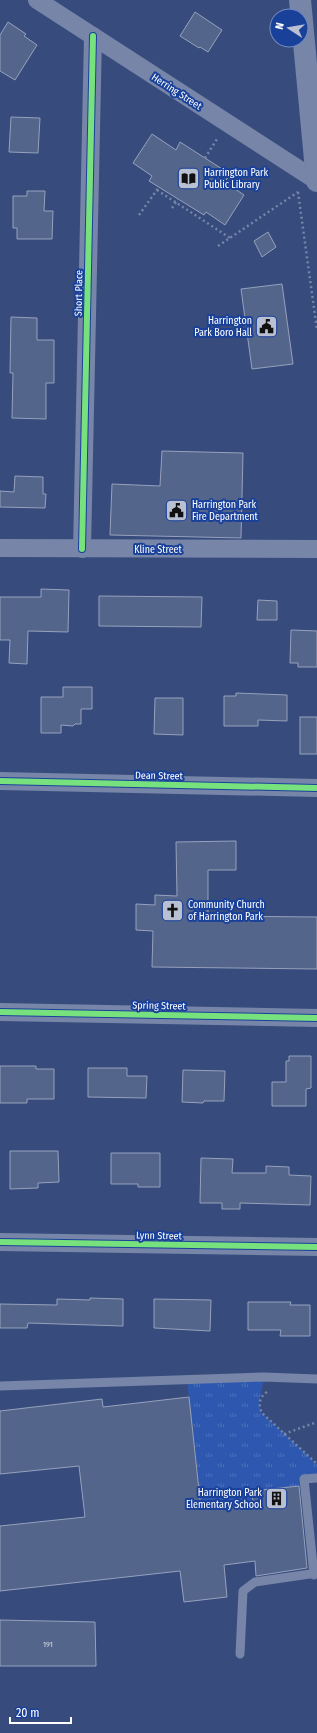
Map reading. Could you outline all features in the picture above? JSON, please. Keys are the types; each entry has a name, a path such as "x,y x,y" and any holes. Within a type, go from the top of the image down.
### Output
{"street":[{"name":"Herring Street","path":"37,0 93,36 316,171"},
{"path":"300,0 316,171"},
{"name":"Short Place","path":"82,549 93,36"},
{"name":"Kline Street","path":"0,548 317,549"},
{"name":"Dean Street","path":"0,781 317,788"},
{"name":"Spring Street","path":"0,1012 317,1018"},
{"name":"Lynn Street","path":"0,1242 317,1247"}],"lane":[{"path":"0,1386 264,1377 317,1378"},
{"path":"240,1654 242,1590 255,1582 316,1574 304,1479 317,1478"}],"path":[{"path":"205,158 219,137"},
{"path":"139,215 158,188 176,202 230,238"},
{"path":"218,246 298,192 292,188"},
{"path":"172,208 178,199"},
{"path":"272,1390 265,1392 261,1397 260,1408 262,1413 317,1464"},
{"path":"284,1434 317,1422"}],"green space":[{"path":"264,1377 259,1403 262,1413 317,1464 317,1478 301,1486 252,1491 253,1503 172,1512 145,1491 199,1484 187,1380"}],"building":[{"path":"195,12 222,30 208,52 180,36"},
{"path":"8,22 26,34 24,36 37,45 15,80 0,71 0,35"},
{"path":"11,117 40,118 38,153 9,152"},
{"name":"Harrington Park Public Library","path":"152,134 176,150 180,142 230,174 225,182 244,195 225,225 206,212 204,215 149,181 152,176 133,163"},
{"path":"27,191 45,191 44,211 53,211 52,239 17,239 17,228 13,228 13,196 27,196"},
{"path":"268,232 276,247 262,257 254,241"},
{"name":"Harrington Park Boro Hall","path":"282,284 293,364 252,369 241,289"},
{"path":"11,317 37,318 37,340 54,340 54,383 46,383 46,419 12,418 13,373 10,373"},
{"name":"Harrington Park Fire Department","path":"162,451 243,453 241,538 110,535 112,484 160,486"},
{"path":"15,476 43,477 43,494 46,494 45,508 0,507 0,491 14,492"},
{"path":"41,589 69,590 68,632 28,631 27,664 9,663 10,640 0,640 0,597 41,597"},
{"path":"99,596 202,597 201,627 99,626"},
{"path":"258,600 277,601 277,620 257,620"},
{"path":"291,630 317,631 317,667 298,667 298,663 290,663"},
{"path":"63,687 92,687 92,709 81,709 81,724 75,724 73,726 61,725 61,733 41,733 41,697 63,697"},
{"path":"236,693 287,695 287,721 258,720 258,726 224,726 224,696 236,696"},
{"path":"155,698 183,698 183,735 154,734"},
{"path":"300,717 317,717 317,754 300,754"},
{"name":"Community Church of Harrington Park","path":"236,841 236,870 208,870 208,916 317,917 317,969 152,967 153,931 136,930 136,904 155,905 155,895 177,896 176,842"},
{"path":"289,1056 311,1056 311,1088 306,1089 306,1106 272,1106 272,1082 286,1082 286,1061 289,1061"},
{"path":"0,1066 36,1066 36,1069 54,1069 54,1099 27,1099 27,1103 0,1103"},
{"path":"88,1068 127,1068 127,1076 147,1076 146,1098 88,1097"},
{"path":"183,1070 225,1071 224,1101 204,1101 203,1103 182,1102"},
{"path":"10,1151 58,1151 59,1182 38,1183 38,1188 10,1189"},
{"path":"111,1153 160,1153 160,1187 138,1187 138,1184 111,1184"},
{"path":"201,1158 233,1159 232,1173 266,1173 266,1166 289,1167 289,1175 311,1176 310,1205 240,1203 240,1209 222,1209 222,1203 200,1203"},
{"path":"90,1298 123,1299 123,1326 28,1323 27,1328 0,1328 0,1304 57,1305 57,1299 90,1300"},
{"path":"154,1299 211,1300 210,1331 154,1328"},
{"path":"248,1302 291,1302 290,1305 310,1305 310,1336 280,1336 281,1330 248,1330"},
{"name":"Harrington Park Elementary School","path":"189,1397 201,1509 253,1503 252,1491 299,1486 307,1568 256,1576 255,1561 224,1565 227,1597 184,1602 180,1571 0,1591 0,1526 85,1517 79,1466 0,1474 0,1411 102,1399 103,1407"},
{"path":"0,1620 95,1622 96,1666 0,1666"}],"cycle path":[{"path":"82,549 93,36"},
{"path":"0,781 317,788"},
{"path":"0,1012 317,1018"},
{"path":"0,1242 317,1247"}],"place":[{"name":"Harrington Park Public Library","path":"189,178"},
{"name":"Harrington Park Boro Hall","path":"267,326"},
{"name":"Harrington Park Fire Department","path":"176,510"},
{"name":"Community Church of Harrington Park","path":"172,910"},
{"name":"Harrington Park Elementary School","path":"277,1498"}]}
